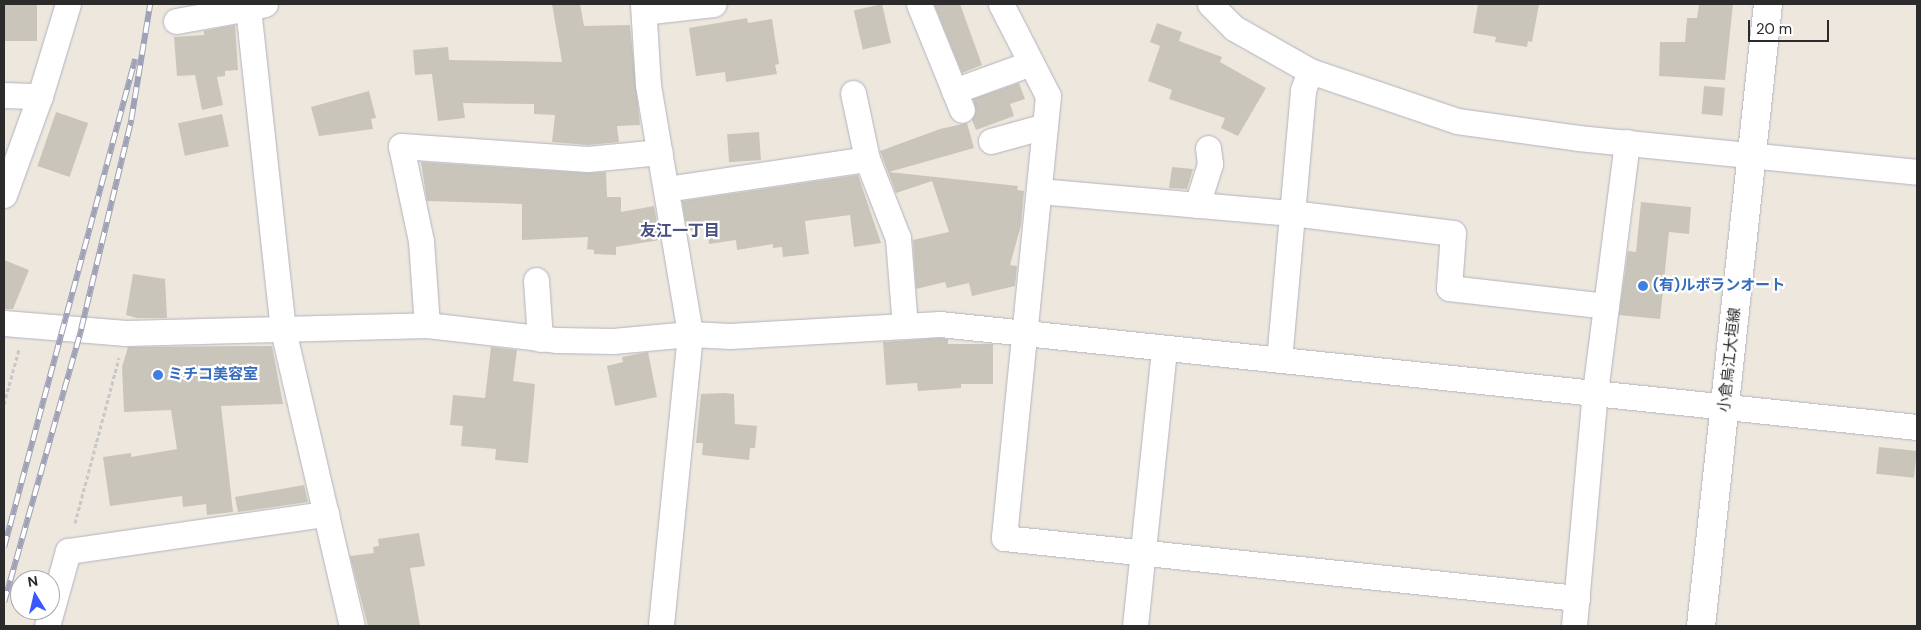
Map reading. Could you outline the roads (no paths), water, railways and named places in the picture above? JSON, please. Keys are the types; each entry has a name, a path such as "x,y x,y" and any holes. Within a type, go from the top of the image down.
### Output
{"main road":[{"name":"小倉烏江大垣線","path":"1701,626 1768,4"}],"street":[{"path":"4,195 40,96 68,4"},
{"path":"661,626 690,334 648,85 643,8 714,4"},
{"path":"919,4 958,100 1031,63"},
{"path":"1001,4 1048,96 1027,333 1004,538 1577,598"},
{"path":"1210,4 1234,28 1310,71 1457,121 1627,142 1917,172"},
{"path":"176,21 257,6 283,330 352,626"},
{"path":"1279,360 1303,90 1310,71"},
{"path":"853,93 867,160 898,238 904,326"},
{"path":"4,95 40,96"},
{"path":"991,141 1045,126"},
{"path":"1574,626 1595,392 1627,142"},
{"path":"427,325 421,242 401,146 588,159 660,152"},
{"path":"1197,205 1210,164 1208,148"},
{"path":"666,189 867,160"},
{"path":"1039,191 1292,213 1453,233 1449,288 1606,306"},
{"path":"536,280 540,339"},
{"path":"15,325 56,326 126,333 427,325 540,339 613,341 690,334 730,336 940,324 1164,350 1725,405 1917,427"},
{"path":"1135,626 1164,350"},
{"path":"47,626 68,551 326,514"}],"railway":[{"path":"4,602 81,329 131,120 150,4"},
{"path":"4,547 135,59"}],"place":[{"name":"(有)ルボランオート","path":"1643,286"},
{"name":"ミチコ美容室","path":"158,375"}],"district":[{"name":"友江一丁目","path":"680,231"}]}
